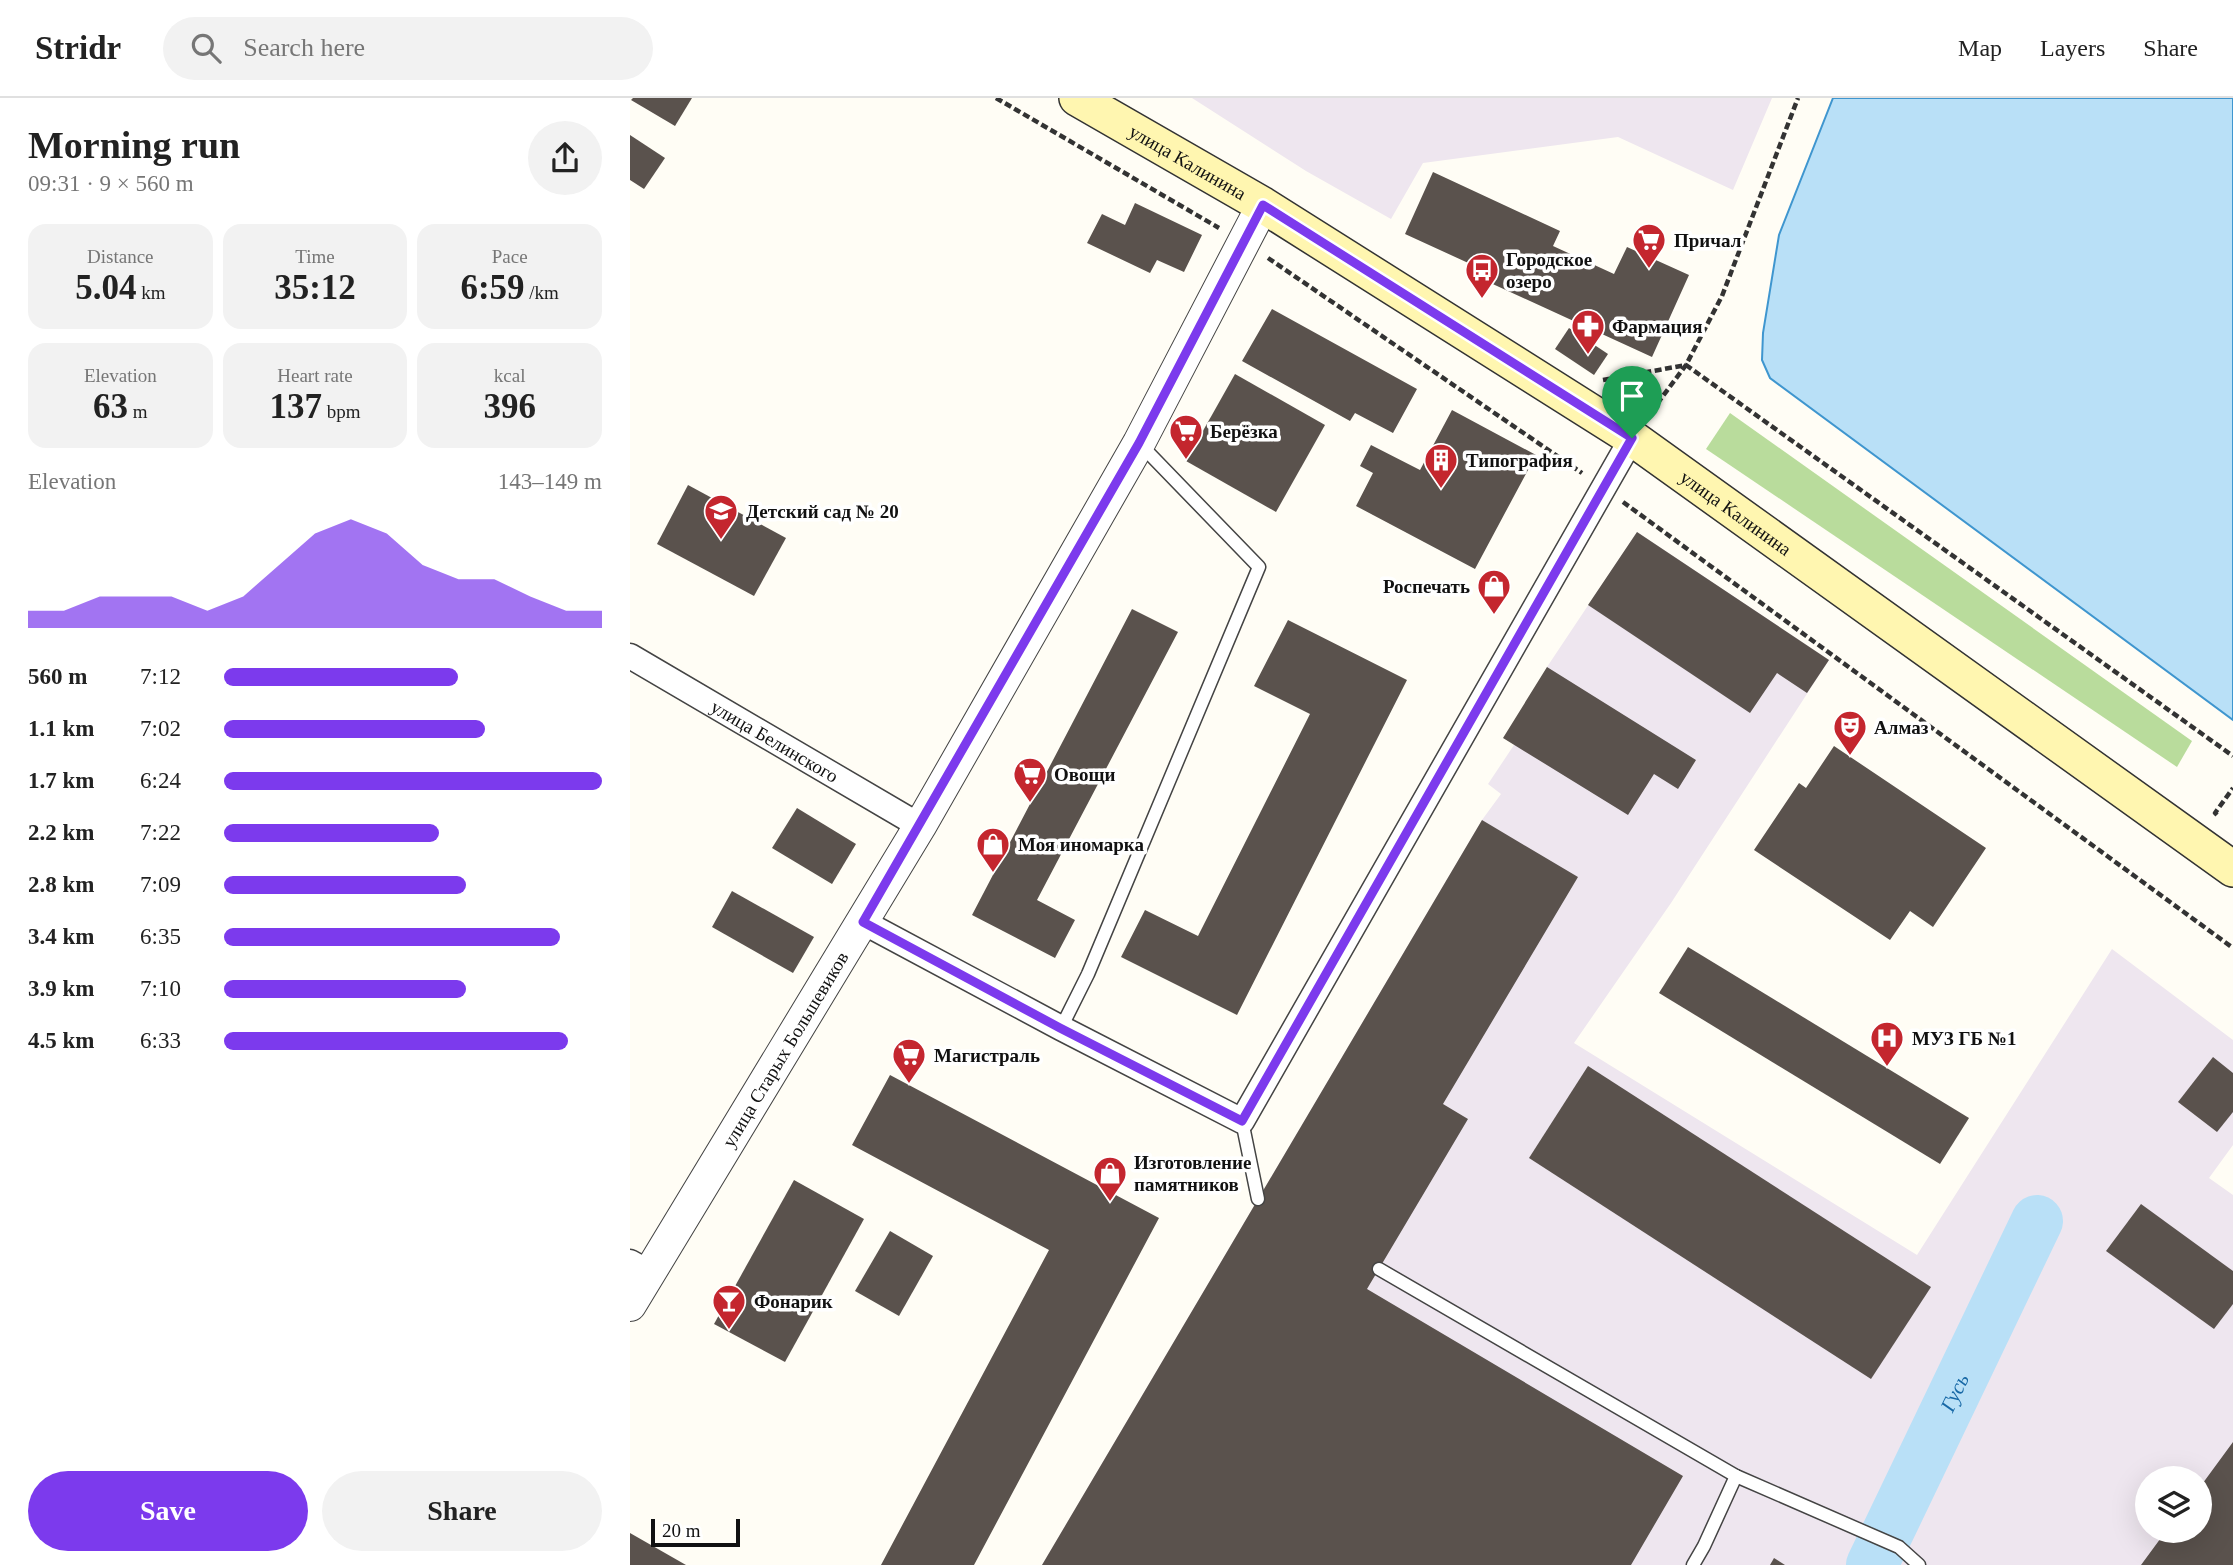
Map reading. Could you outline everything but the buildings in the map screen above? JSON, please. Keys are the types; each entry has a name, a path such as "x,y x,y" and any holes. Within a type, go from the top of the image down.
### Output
{"main road":[{"name":"улица Калинина","path":"1077,98 1263,205 1632,438 2233,869"}],"street":[{"name":"улица Старых Большевиков","path":"630,1305 640,1267 863,922 920,826 1139,443 1263,205"},
{"path":"863,922 1060,1028 1242,1121 1632,438"},
{"name":"улица Белинского","path":"630,656 920,826"}],"lane":[{"path":"1060,1028 1088,975 1259,567 1139,443"},
{"path":"1242,1121 1258,1199"},
{"path":"1379,1269 1736,1476 1899,1547 1919,1565"},
{"path":"1693,1565 1736,1476"}],"path":[{"path":"1632,438 1686,365 1722,296 1798,98"},
{"path":"1686,365 2233,756"},
{"path":"2224,820 2215,813 2233,788"}],"shaded area":[{"path":"1192,98 1772,98 1733,190 1618,137 1423,163 1391,219 1306,171"},
{"path":"1637,532 1829,660 1671,903 1574,1043 1917,1255 2112,949 2233,1040 2233,1145 2209,1178 2233,1195 2233,1565 1042,1565 1482,820 1501,794 1488,784 1514,745 1547,667"}],"green space":[{"path":"1730,413 2192,741 2177,767 1706,449"}],"water":[{"path":"1833,98 2233,98 2233,720 1770,378 1762,360 1763,333 1779,235"}],"waterway":[{"name":"Гусь","path":"1872,1565 2037,1221"}],"place":[{"name":"Причал","path":"1649,270"},
{"name":"Городское озеро","path":"1482,300"},
{"name":"Фармация","path":"1588,356"},
{"name":"Берёзка","path":"1186,461"},
{"name":"Типография","path":"1441,490"},
{"name":"Детский сад № 20","path":"721,541"},
{"name":"Роспечать","path":"1494,616"},
{"name":"Алмаз","path":"1850,757"},
{"name":"Овощи","path":"1030,804"},
{"name":"Моя иномарка","path":"993,874"},
{"name":"МУЗ ГБ №1","path":"1887,1068"},
{"name":"Магистраль","path":"909,1085"},
{"name":"Изготовление памятников","path":"1110,1203"},
{"name":"Фонарик","path":"729,1331"}],"route":[{"path":"1263,205 1601,421 1632,438 1242,1121 1060,1028 863,922 1139,443 1263,205"}]}
